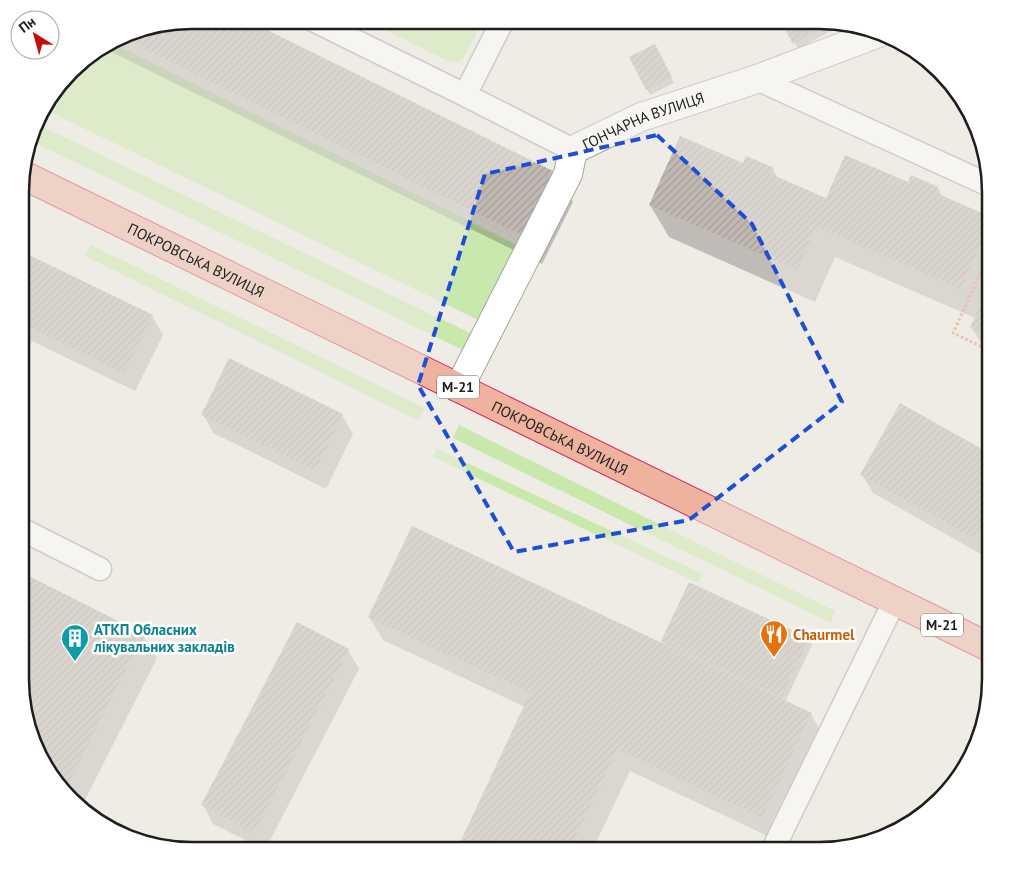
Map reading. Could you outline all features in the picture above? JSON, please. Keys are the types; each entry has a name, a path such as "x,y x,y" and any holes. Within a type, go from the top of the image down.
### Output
{"highway":[{"name":"ПОКРОВСЬКА ВУЛИЦЯ","path":"30,178 982,644"}],"street":[{"name":"ГОНЧАРНА ВУЛИЦЯ","path":"459,388 568,174 572,150 640,118 757,79 871,37"}],"lane":[{"path":"331,29 572,150"},
{"path":"465,95 498,29"},
{"path":"757,79 982,182"},
{"path":"29,534 100,569"},
{"path":"776,842 894,602"}],"path":[{"path":"982,270 953,333 982,347"}],"highlighted area":[{"path":"657,135 752,224 842,402 689,520 514,552 418,385 485,174"}],"green space":[{"path":"383,29 479,29 463,59 456,63 448,61"},
{"path":"119,46 519,246 478,320 50,112 62,92 76,76 92,62"},
{"path":"42,127 472,334 463,350 36,143"},
{"path":"91,245 425,408 419,421 85,256"},
{"path":"459,425 835,611 831,623 453,438"},
{"path":"437,449 703,574 698,583 433,457"}],"building":[{"path":"181,29 265,29 557,173 525,237 129,41 139,37"},
{"path":"785,29 819,29 793,44"},
{"path":"655,44 672,77 646,90 629,57"},
{"path":"680,136 743,163 746,156 774,168 771,174 826,198 845,155 908,182 911,175 938,187 936,193 982,213 982,242 961,289 816,226 797,270 649,205"},
{"path":"29,255 153,315 124,373 29,327"},
{"path":"982,301 982,333 970,327"},
{"path":"229,358 343,414 315,471 201,415"},
{"path":"900,403 982,449 982,527 975,539 860,475"},
{"path":"412,526 812,713 762,818 617,749 573,842 460,842 530,693 368,617"},
{"name":"АТКП Обласних лікувальних закладів","path":"29,576 144,634 68,785 56,770 41,742 32,711 29,690"},
{"path":"689,582 809,638 782,697 661,641"},
{"path":"297,622 349,649 254,833 201,805"}],"place":[{"name":"Chaurmel","path":"774,658"},
{"name":"АТКП Обласних лікувальних закладів","path":"75,662"}]}
